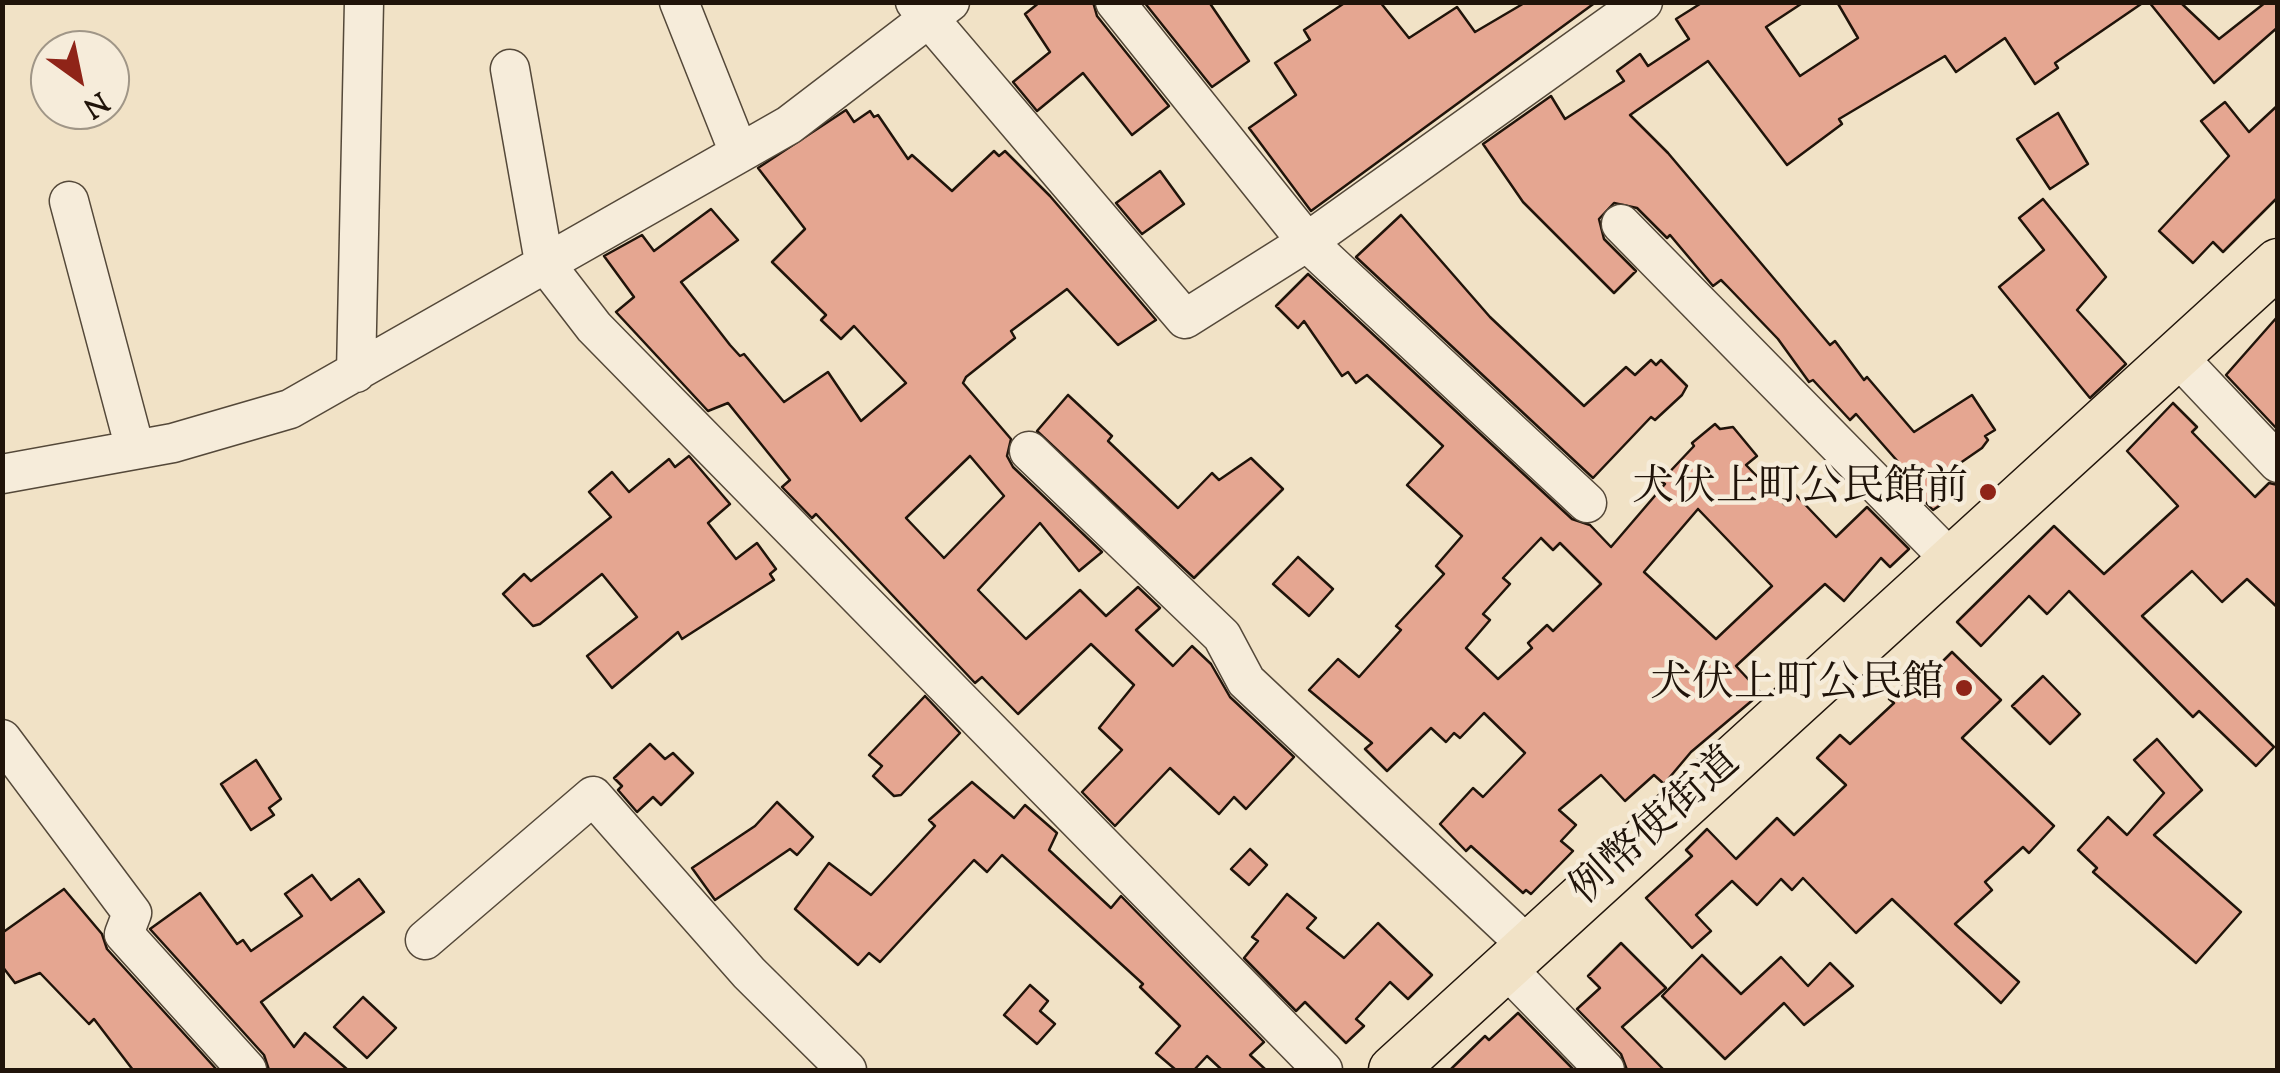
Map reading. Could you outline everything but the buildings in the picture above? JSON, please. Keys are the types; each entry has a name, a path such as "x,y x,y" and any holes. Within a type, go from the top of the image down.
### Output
{"main road":[{"name":"例幣使街道","path":"1392,1070 2278,263"}],"street":[{"path":"356,373 364,2"},
{"path":"680,2 740,153"},
{"path":"1115,2 1307,242 1587,503"},
{"path":"2,474 172,443 290,409 788,125 930,8 1185,319 1307,242 1643,2"},
{"path":"510,70 544,262 594,326 774,514 1323,1070"},
{"path":"69,201 135,449"},
{"path":"1622,224 1952,560"},
{"path":"2177,356 2278,464"},
{"path":"1029,451 1222,636 1246,681 1518,958 1605,1070"},
{"path":"2,738 132,913 124,934 246,1070"},
{"path":"425,940 593,796 749,973 847,1070"}],"place":[{"name":"犬伏上町公民館前","path":"1988,492"},
{"name":"犬伏上町公民館","path":"1964,688"}]}
